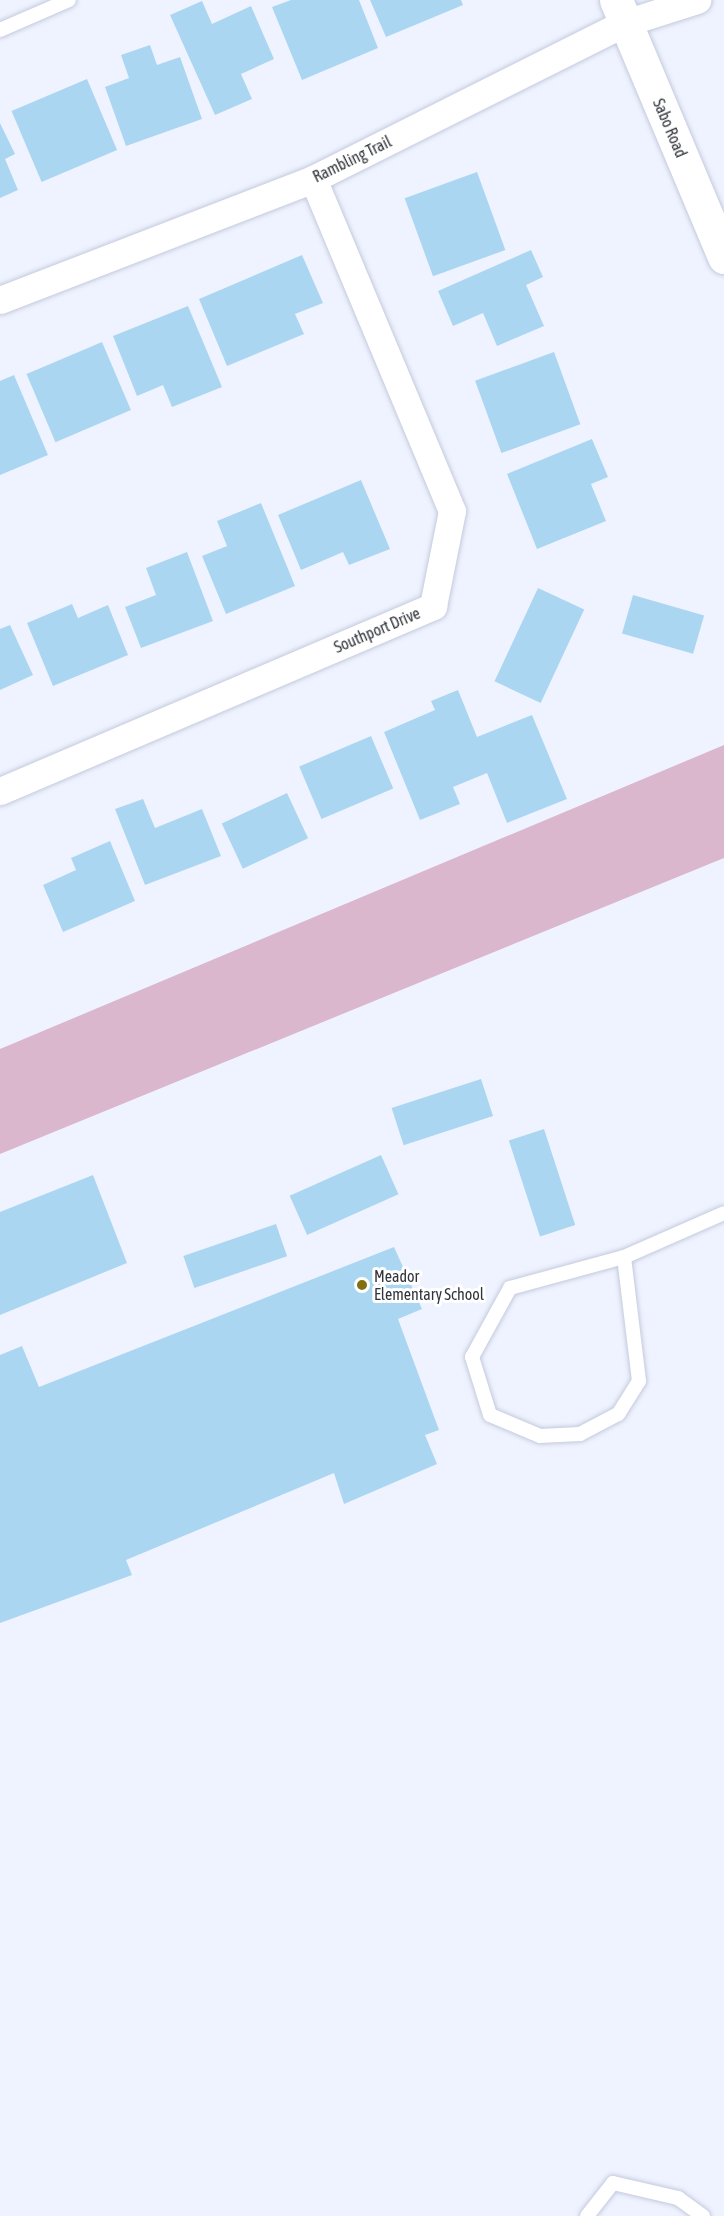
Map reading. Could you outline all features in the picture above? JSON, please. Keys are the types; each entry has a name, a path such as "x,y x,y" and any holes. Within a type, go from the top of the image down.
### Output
{"street":[{"name":"Rambling Trail","path":"0,300 313,179 620,12 696,0"},
{"name":"Sabo Road","path":"620,12 724,257"},
{"name":"Southport Drive","path":"0,791 433,606 452,511 313,179"}],"lane":[{"path":"0,30 69,0"},
{"path":"624,1257 639,1382 618,1414 580,1434 540,1436 490,1414 472,1357 510,1288 624,1257 724,1213"},
{"path":"587,2216 613,2183 678,2198 703,2216"}],"shaded area":[{"path":"724,745 724,858 0,1154 0,1049"}],"building":[{"path":"291,0 359,0 378,48 302,80 272,7"},
{"path":"370,0 461,0 463,5 386,37"},
{"path":"202,1 212,24 251,6 274,59 241,74 252,99 215,115 170,15"},
{"path":"150,45 157,65 180,57 202,119 126,146 105,87 129,78 121,55"},
{"path":"87,79 117,150 42,182 12,111"},
{"path":"0,123 15,154 5,159 18,190 0,198"},
{"path":"477,172 505,250 433,276 405,198"},
{"path":"531,250 543,277 526,285 544,326 497,346 483,313 453,326 438,291"},
{"path":"302,255 323,303 295,314 304,334 227,366 199,299"},
{"path":"188,306 222,387 172,407 163,385 137,396 113,336"},
{"path":"102,342 131,410 55,442 27,374"},
{"path":"554,352 580,424 501,453 475,381"},
{"path":"14,375 48,455 0,475 0,381"},
{"path":"592,439 608,477 591,484 606,521 537,549 507,474"},
{"path":"361,480 390,549 349,565 343,552 301,570 278,515"},
{"path":"261,503 295,586 226,614 202,556 227,546 217,521"},
{"path":"187,552 213,621 141,648 125,607 156,595 146,568"},
{"path":"538,588 584,610 541,703 494,681"},
{"path":"633,595 704,615 693,654 622,633"},
{"path":"72,604 78,618 108,605 128,655 53,686 27,623"},
{"path":"10,625 33,675 0,690 0,629"},
{"path":"458,690 477,737 532,715 567,799 507,823 487,773 453,787 460,804 420,820 384,732 435,710 431,701"},
{"path":"371,736 393,788 321,819 299,766"},
{"path":"287,793 308,838 243,869 222,823"},
{"path":"143,799 155,828 202,809 221,856 145,885 115,809"},
{"path":"110,841 135,901 63,932 43,885 76,870 71,858"},
{"path":"481,1079 493,1116 404,1145 392,1108"},
{"path":"544,1129 575,1225 540,1236 509,1140"},
{"path":"381,1155 398,1194 307,1235 290,1196"},
{"path":"93,1175 127,1263 0,1315 0,1212"},
{"path":"276,1224 287,1256 194,1288 183,1256"},
{"path":"394,1247 422,1309 398,1319 439,1430 425,1435 437,1464 344,1504 334,1473 126,1560 132,1575 0,1623 0,1355 22,1346 39,1387"}],"place":[{"name":"Meador Elementary School","path":"362,1285"}]}
